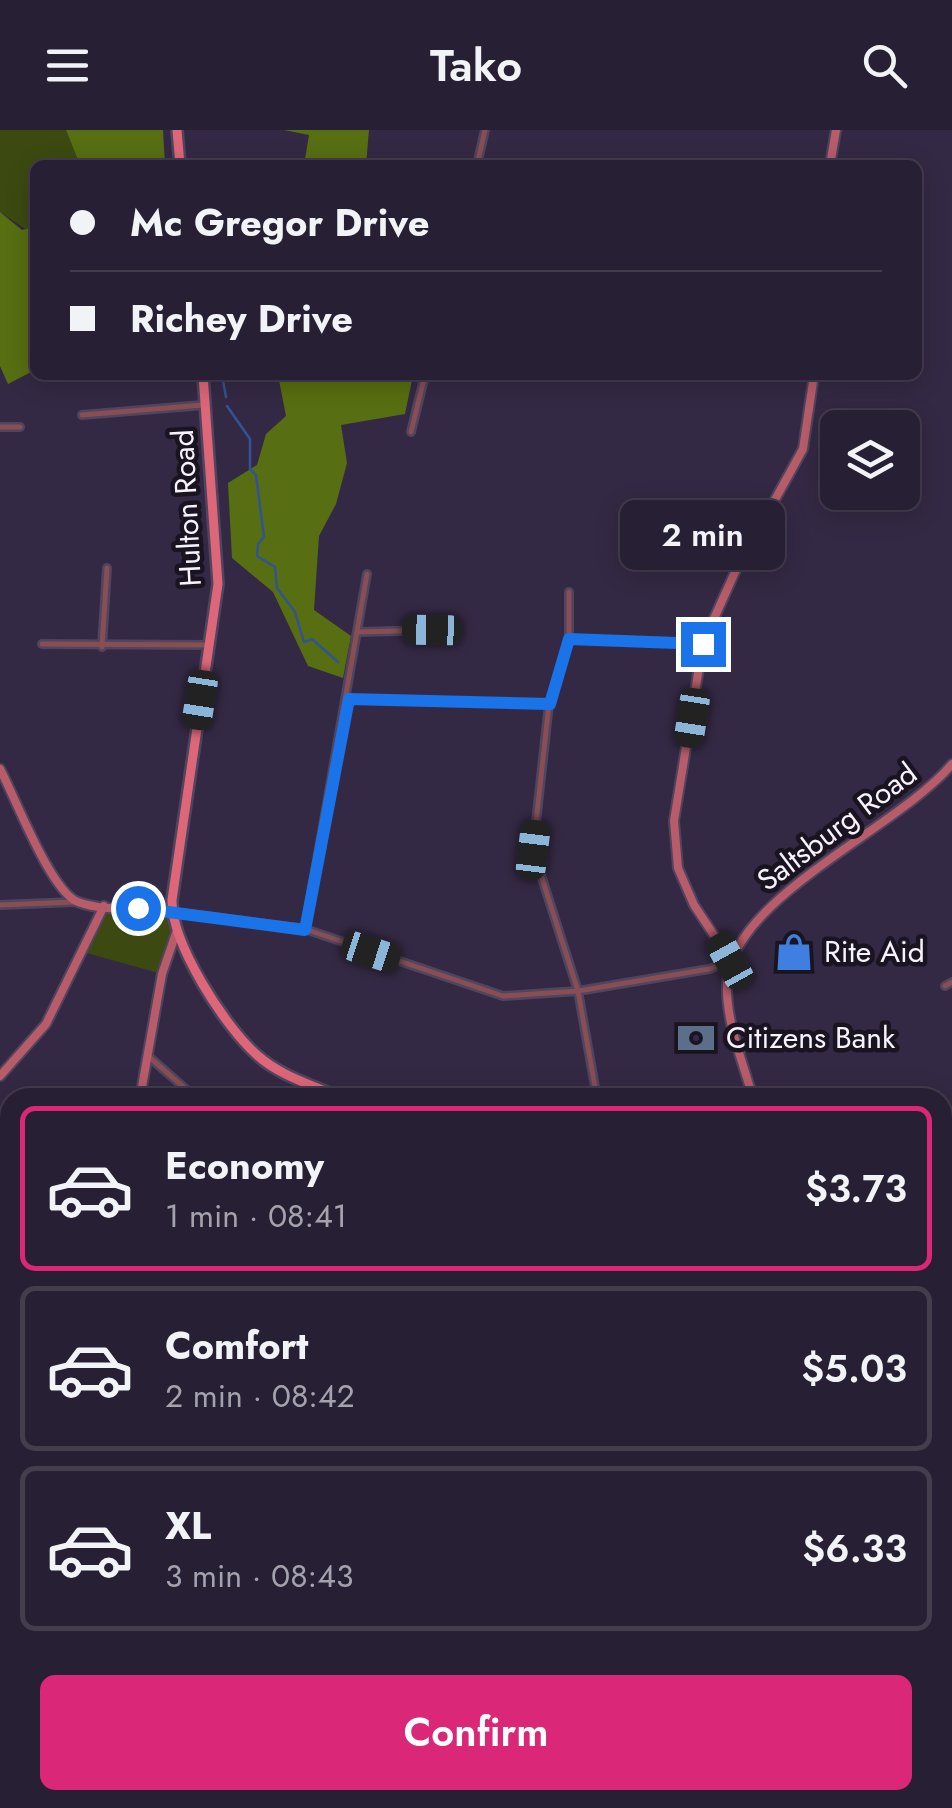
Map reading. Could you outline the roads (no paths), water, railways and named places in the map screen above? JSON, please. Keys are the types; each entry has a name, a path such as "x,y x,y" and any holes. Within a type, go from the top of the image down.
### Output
{"main road":[{"path":"178,130 180,160"},
{"name":"Hulton Road","path":"204,380 219,563 172,912 176,932 220,1006 256,1055 321,1088"}],"street":[{"path":"478,160 485,130"},
{"path":"831,160 836,130"},
{"path":"411,432 424,380"},
{"path":"750,1088 730,1016 730,961 694,905 678,868 674,821 703,644 735,572 802,449 813,380"},
{"path":"82,415 206,404"},
{"path":"0,427 20,427"},
{"path":"102,647 107,568"},
{"path":"305,930 349,699 367,574"},
{"path":"569,592 569,639 550,704 533,850 578,991 594,1088"},
{"path":"358,632 432,630"},
{"path":"569,639 703,644"},
{"path":"42,644 209,645"},
{"path":"349,699 550,704"},
{"name":"Saltsburg Road","path":"730,961 760,914 921,796 952,764"},
{"path":"0,769 3,782 56,878 77,902"},
{"path":"0,905 77,902 305,930 502,996 578,991 710,969 730,961"},
{"path":"0,1076 46,1024 104,906"},
{"path":"141,1088 162,974 176,932"},
{"path":"145,1053 185,1088"}],"waterway":[{"path":"223,380 226,397"},
{"path":"227,406 250,439 250,469 256,475 264,537 258,544 257,556 275,567 277,588 295,612 304,642 312,639 338,662"}],"place":[{"name":"Rite Aid","path":"794,952"},
{"name":"Citizens Bank","path":"696,1038"}]}
